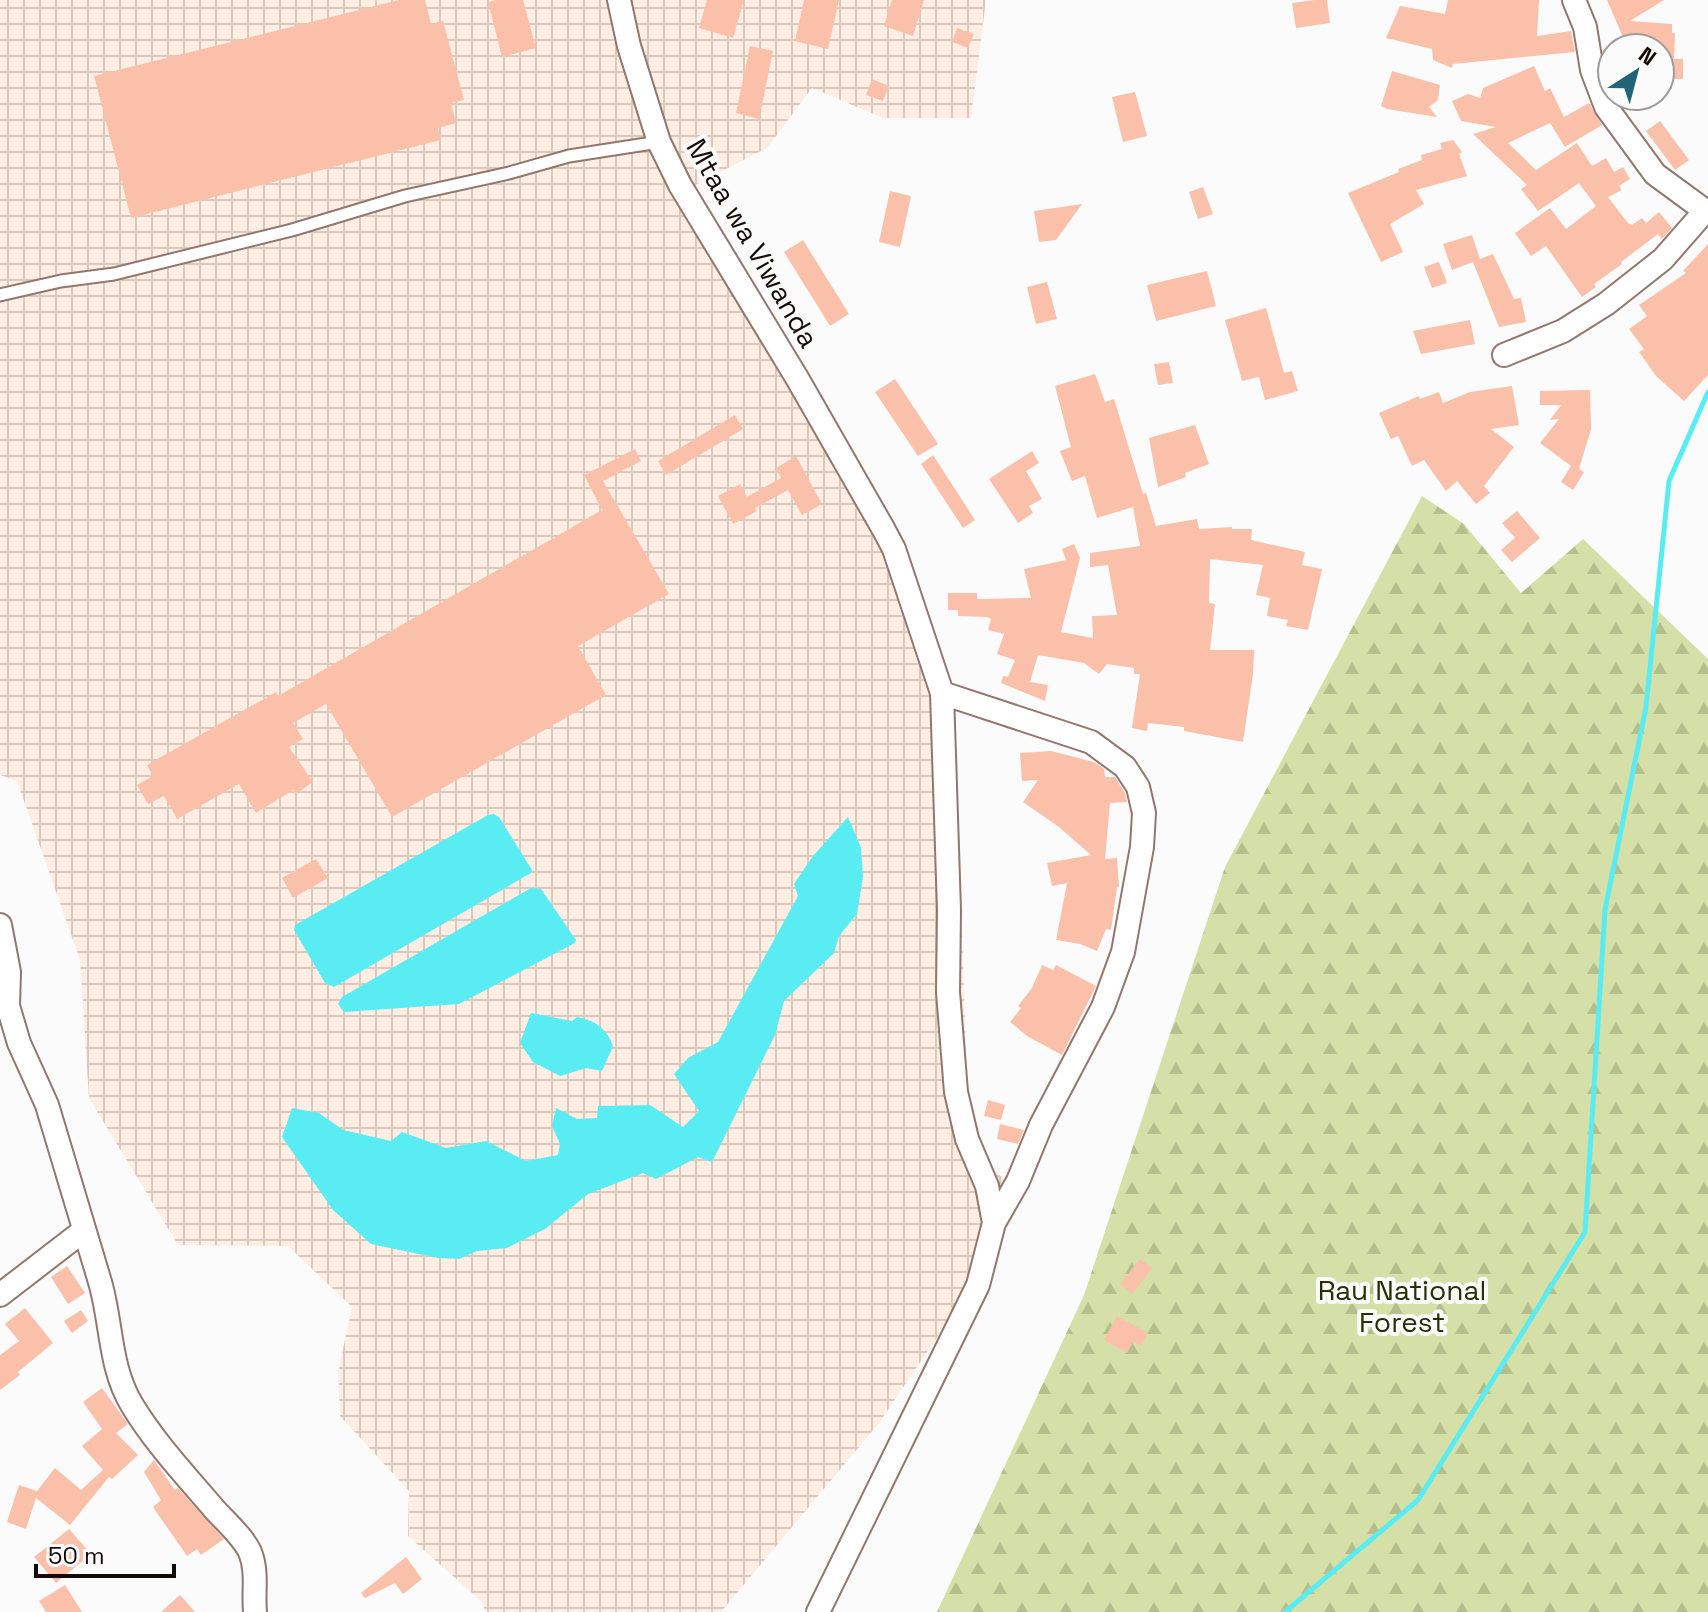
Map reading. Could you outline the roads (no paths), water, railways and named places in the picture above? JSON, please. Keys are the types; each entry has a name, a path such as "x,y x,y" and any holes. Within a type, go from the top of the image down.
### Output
{"street":[{"name":"Mtaa wa Viwanda","path":"619,0 629,46 659,142 680,185 797,378 894,549 942,693 949,895 948,992 956,1092 967,1139 987,1186 994,1223"},
{"path":"1504,355 1563,331 1606,304 1663,259 1706,212 1655,174 1606,107 1592,70 1585,27 1574,0"},
{"path":"818,1612 978,1285 994,1223 1018,1181 1041,1125 1103,1007 1123,952 1142,847 1144,813 1138,787 1125,767 1091,742 942,693"},
{"path":"0,925 9,972 8,1006 19,1043 47,1105 107,1308 119,1381 163,1450 248,1548 256,1576 255,1612"},
{"path":"0,1295 83,1231"}],"lane":[{"path":"0,295 61,281 114,274 292,230 405,196 569,156 659,142"}],"water":[{"path":"494,814 499,817 531,873 334,987 325,983 294,930 295,925"},
{"path":"848,817 861,848 863,877 857,914 839,936 834,953 784,1001 775,1035 712,1162 698,1157 656,1179 643,1173 588,1194 545,1229 507,1248 477,1251 459,1259 438,1258 371,1244 333,1210 282,1137 292,1108 319,1113 343,1130 391,1141 402,1132 446,1148 486,1141 526,1161 558,1155 560,1144 552,1126 556,1108 577,1119 597,1118 598,1106 650,1105 683,1127 699,1111 674,1074 688,1058 718,1042 798,896 794,884 813,856"},
{"path":"531,888 541,889 576,940 575,943 459,1004 344,1012 338,1004 342,997"},
{"path":"531,1013 572,1021 577,1017 600,1026 613,1046 602,1071 586,1068 560,1076 533,1062 520,1043"}],"waterway":[{"path":"1285,1612 1418,1500 1585,1232 1605,910 1646,707 1669,481 1708,392"}],"park label":[{"name":"Rau National Forest","path":"1402,1306"}]}
